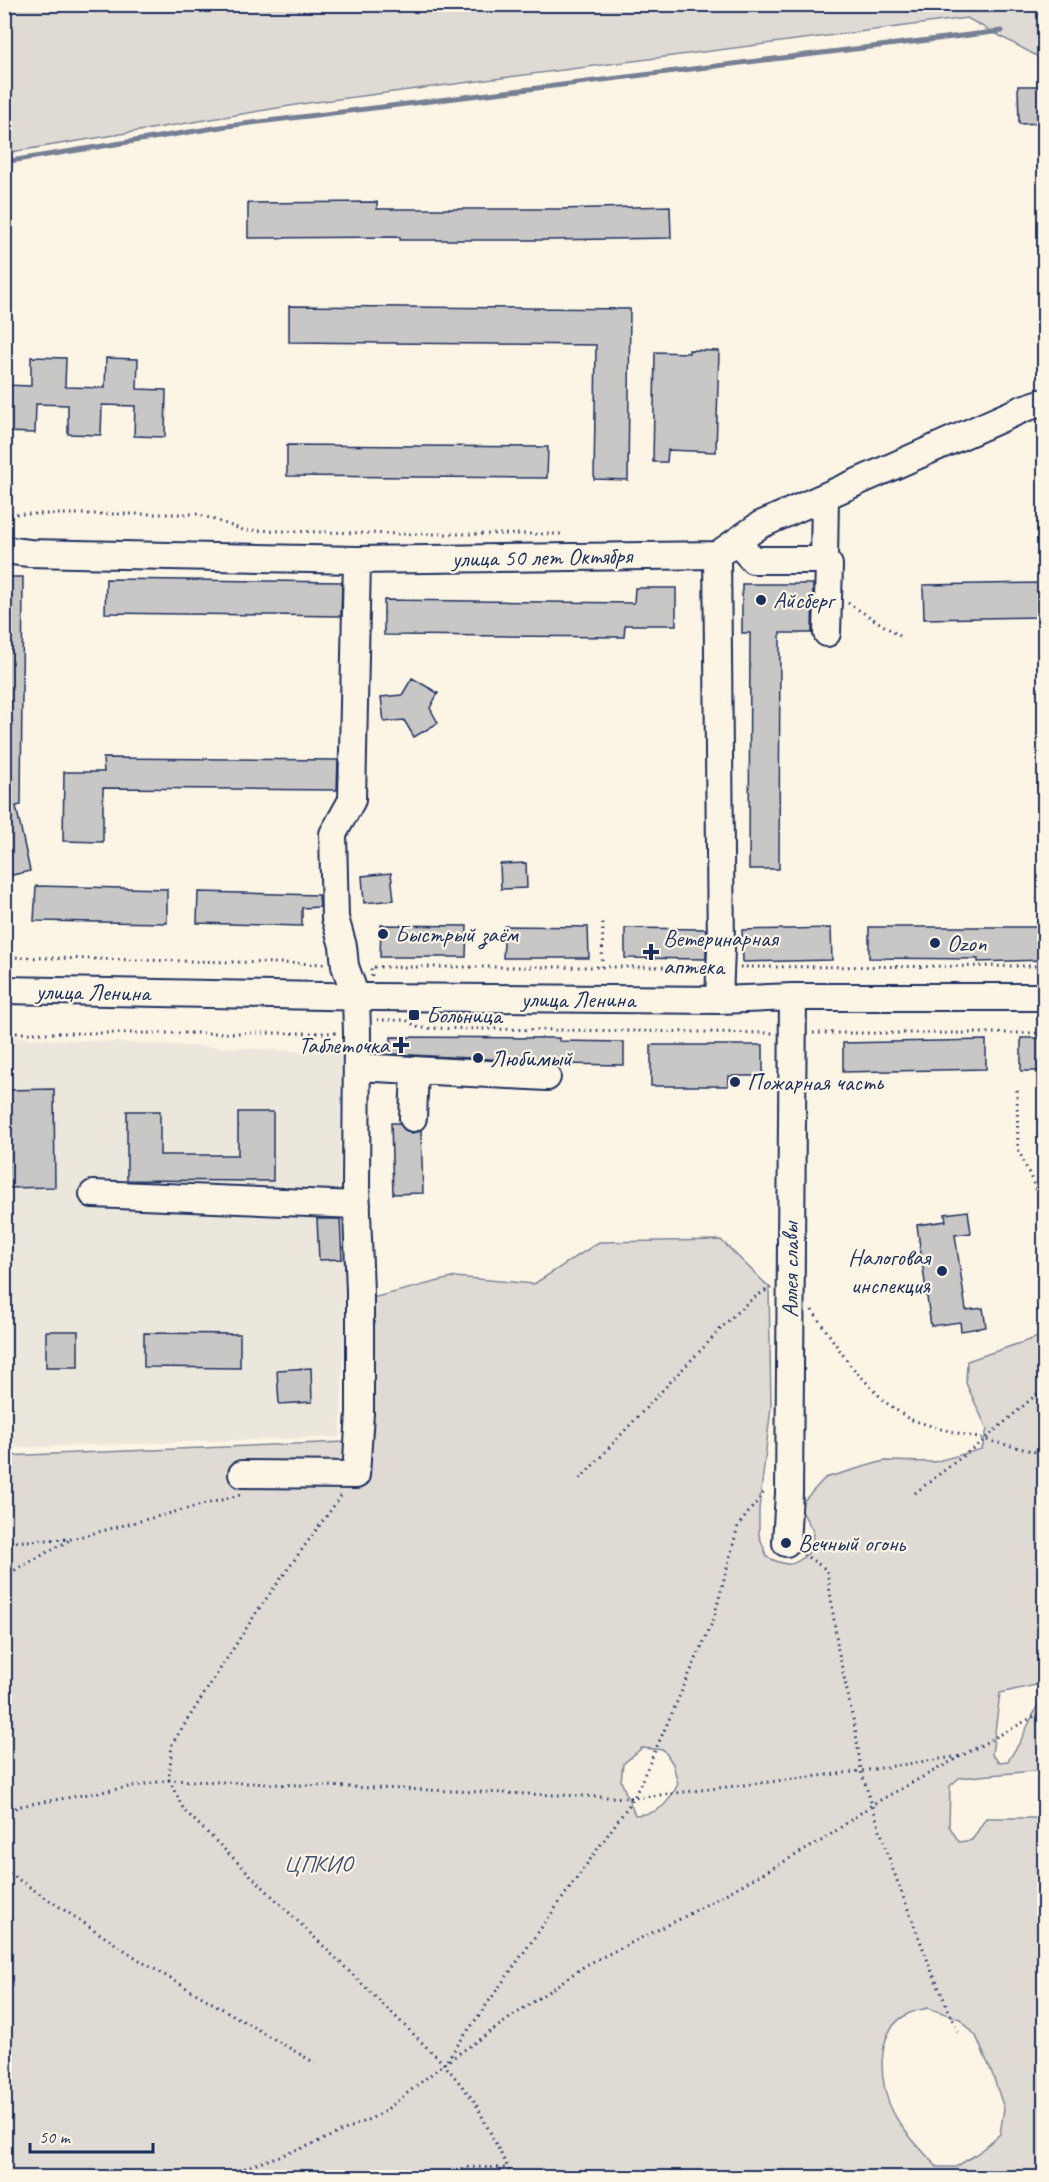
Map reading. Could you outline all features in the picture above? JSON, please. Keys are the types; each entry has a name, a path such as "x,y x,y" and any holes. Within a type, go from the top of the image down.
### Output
{"street":[{"path":"727,548 760,525 1025,408 1044,402"},
{"path":"824,560 825,497"},
{"path":"727,548 753,560 824,560 829,565 827,633"},
{"path":"719,1000 727,548"},
{"name":"улица 50 лет Октября","path":"4,550 39,553 357,560 727,548"},
{"path":"245,1483 356,1475 360,1413 357,1033 365,997 345,966 343,946 335,918 333,834 352,801 357,560"},
{"name":"улица Ленина","path":"4,990 365,997 719,1000 1044,997"},
{"name":"Аллея славы","path":"786,1543 793,998"},
{"path":"357,1067 547,1077"},
{"path":"413,1118 415,1070"},
{"path":"93,1194 357,1206"}],"path":[{"path":"4,514 198,514 243,530 402,534 564,534"},
{"path":"829,591 900,636"},
{"path":"602,967 603,921"},
{"path":"4,957 345,966"},
{"path":"365,997 371,967 1044,966"},
{"path":"4,1033 357,1033 376,1020 406,1020 419,1028 794,1034 1044,1033"},
{"path":"1017,1090 1018,1149 1044,1207"},
{"path":"915,1493 1044,1388"},
{"path":"356,1475 258,1610 172,1744 169,1780 184,1810 444,2064 475,2102 513,2178"},
{"path":"4,1576 72,1539 245,1483"},
{"path":"444,2064 634,1798 713,1621 738,1526 764,1492"},
{"path":"4,1542 72,1539"},
{"path":"786,1543 827,1570 838,1649 856,1733 861,1771 893,1870 932,1972 960,2036"},
{"path":"216,2178 308,2146 381,2114 444,2064 586,1965 682,1918 822,1840 873,1804 1044,1712"},
{"path":"4,1813 20,1806 169,1780 634,1798 861,1771 960,1756"},
{"path":"4,1870 144,1963 315,2063"},
{"path":"446,2178 465,2167 507,2168"}],"shaded area":[{"path":"4,1037 341,1053 340,1191 349,1224 340,1437 5,1448"}],"green space":[{"path":"5,4 1044,5 1044,60 967,18 308,103 5,153"},
{"name":"ЦПКИО","path":"721,1240 769,1287 771,1407 759,1509 759,1535 767,1557 781,1563 796,1562 812,1549 813,1531 799,1506 825,1478 884,1461 934,1462 982,1449 987,1429 966,1383 967,1361 1044,1335 1044,1689 1040,1684 1000,1693 992,1755 999,1762 1008,1761 1020,1742 1044,1692 1044,1770 959,1778 950,1786 949,1826 959,1842 972,1840 986,1818 1044,1818 1044,2177 5,2177 4,1456 346,1442 352,1303 455,1277 534,1284 599,1242","holes":["642,1748 664,1750 673,1764 678,1784 662,1807 651,1813 635,1815 621,1781 623,1764","928,2008 960,2019 976,2036 1004,2108 1000,2134 978,2153 956,2167 937,2167 919,2148 897,2120 885,2088 882,2060 888,2034 906,2015"]}],"building":[{"path":"1018,86 1044,86 1044,123 1019,124"},
{"path":"377,202 377,209 560,209 670,206 671,238 400,240 400,237 248,238 248,203"},
{"path":"289,306 630,309 628,480 594,479 596,345 289,342"},
{"path":"689,350 719,351 716,452 668,450 667,462 653,462 655,352 689,353"},
{"path":"31,357 66,358 65,387 105,388 106,358 138,359 137,389 166,390 165,437 134,436 135,406 102,405 101,435 68,434 68,405 36,404 35,433 4,432 4,385 31,386"},
{"path":"287,445 548,447 547,478 287,476"},
{"path":"4,577 23,577 21,805 16,806 30,871 4,877"},
{"path":"106,579 342,582 341,616 105,613"},
{"path":"1044,583 1044,617 924,619 923,585"},
{"path":"742,584 813,584 812,633 780,633 779,869 749,869 750,633 742,633"},
{"path":"635,588 676,588 676,625 625,625 624,637 384,635 384,600 634,603"},
{"path":"412,678 438,693 430,708 438,723 414,737 404,720 384,722 381,697 402,695"},
{"path":"103,758 338,760 337,790 103,788 103,842 63,841 64,772 104,772"},
{"path":"526,863 527,888 501,889 500,864"},
{"path":"391,873 394,900 364,903 362,876"},
{"path":"36,886 167,889 167,923 34,921"},
{"path":"198,892 319,895 320,907 302,908 302,926 197,923"},
{"path":"381,925 467,926 466,957 380,957"},
{"path":"505,926 588,927 589,958 503,958"},
{"path":"869,927 1044,927 1044,960 978,962 978,959 869,958"},
{"path":"625,928 706,929 706,959 625,958"},
{"path":"831,928 832,960 743,962 742,930"},
{"path":"391,1037 559,1038 559,1041 624,1042 624,1065 559,1064 558,1068 548,1062 391,1054"},
{"path":"1021,1038 1044,1038 1044,1071 1021,1071"},
{"path":"986,1040 986,1069 843,1072 843,1043"},
{"path":"651,1045 763,1045 763,1076 729,1076 728,1086 651,1086"},
{"path":"54,1089 55,1187 8,1188 7,1090"},
{"path":"127,1111 160,1111 160,1155 238,1155 238,1112 273,1112 273,1181 127,1180"},
{"path":"391,1123 399,1123 405,1130 412,1133 421,1131 423,1193 393,1194"},
{"name":"Налоговая инспекция","path":"968,1211 971,1233 955,1235 966,1310 983,1308 986,1327 961,1331 960,1322 931,1326 917,1225 946,1221 945,1214"},
{"path":"317,1219 340,1219 342,1259 319,1260"},
{"path":"46,1331 78,1331 78,1367 46,1367"},
{"path":"144,1333 240,1334 240,1368 144,1367"},
{"path":"311,1368 312,1402 279,1404 277,1370"}],"waterway":[{"path":"4,162 227,126 1002,31"}],"place":[{"name":"Айсберг","path":"761,600"},
{"name":"Быстрый заём","path":"383,934"},
{"name":"Ozon","path":"935,943"},
{"name":"Ветеринарная аптека","path":"651,952"},
{"name":"Больница","path":"414,1015"},
{"name":"Таблеточка","path":"401,1045"},
{"name":"Любимый","path":"478,1058"},
{"name":"Пожарная часть","path":"735,1082"},
{"name":"Налоговая инспекция","path":"942,1271"},
{"name":"Вечный огонь","path":"786,1543"}]}
